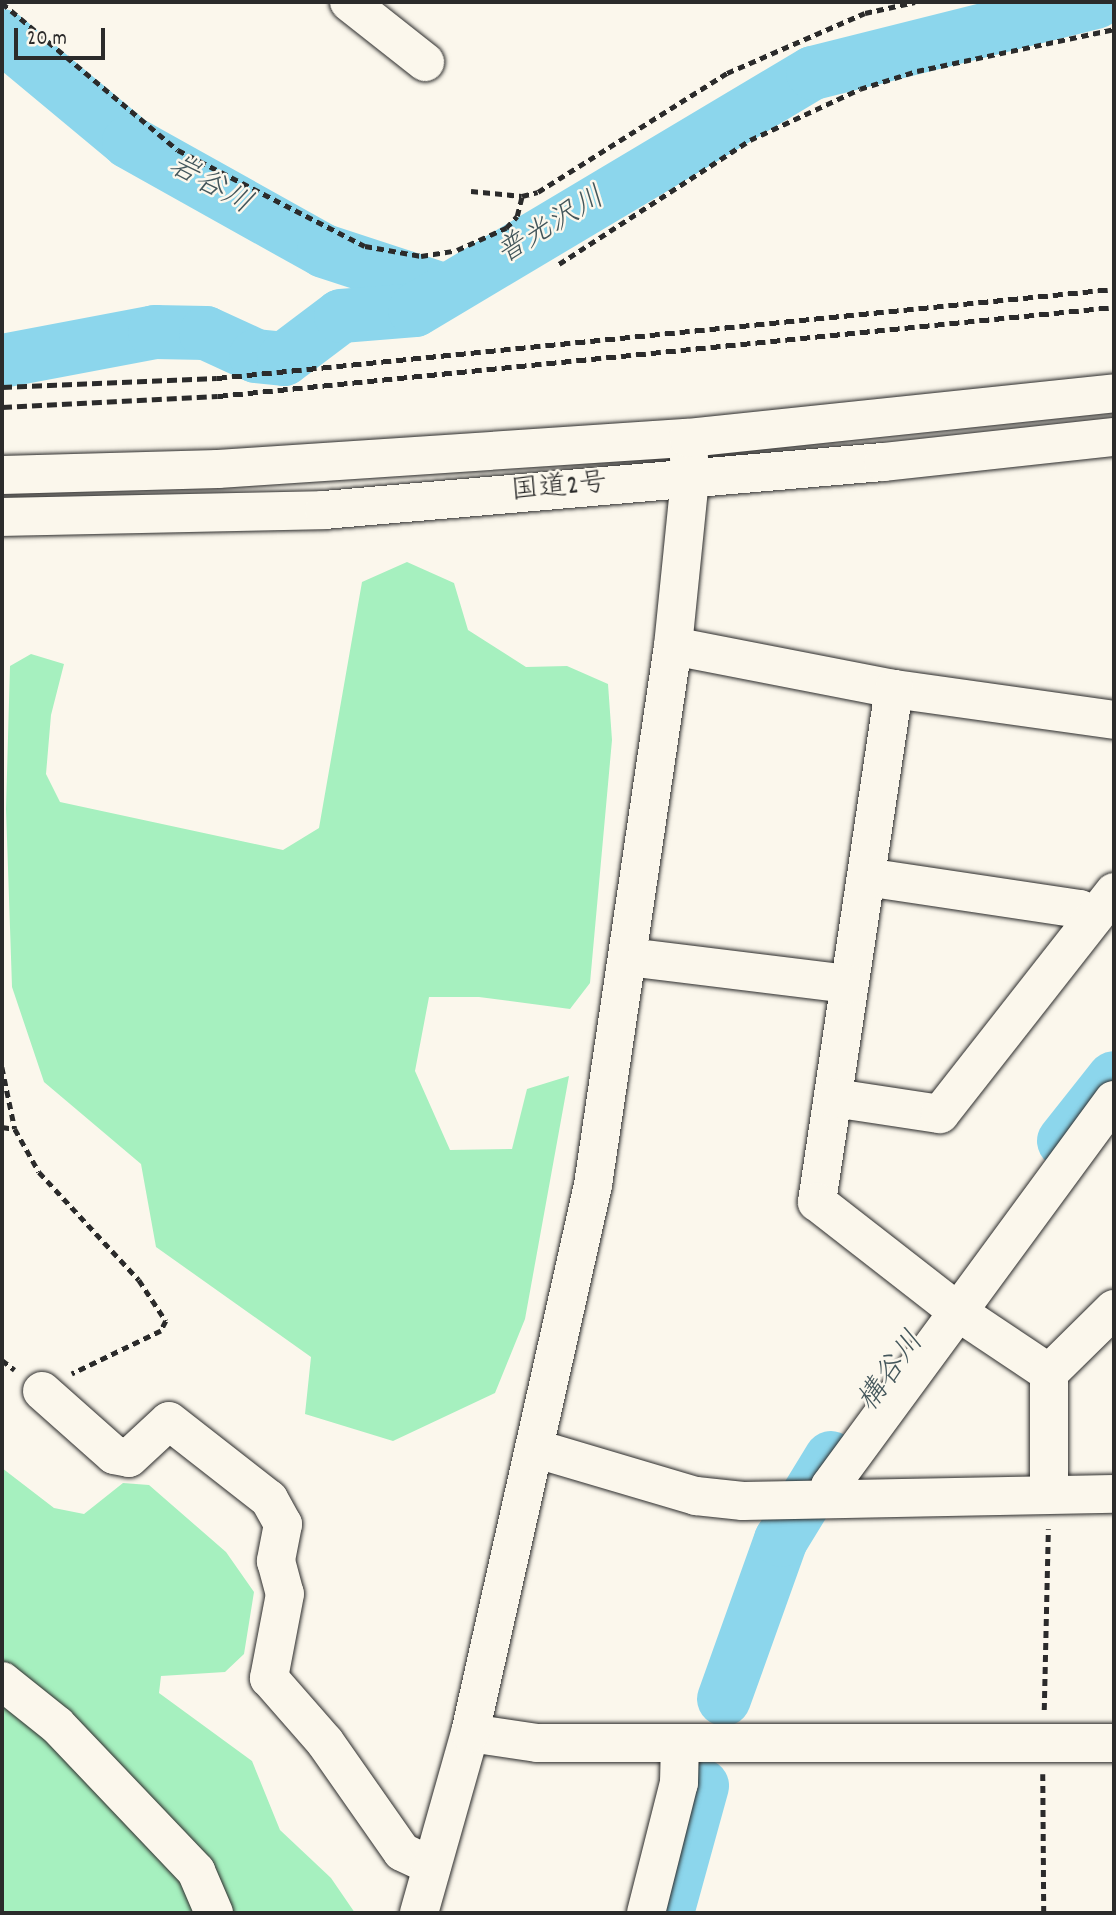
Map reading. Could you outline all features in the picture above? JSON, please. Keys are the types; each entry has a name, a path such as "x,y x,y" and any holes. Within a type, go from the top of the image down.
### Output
{"main road":[{"path":"349,2 425,62"},
{"name":"国道2号","path":"2,475 218,469 688,438 1114,393"},
{"name":"国道2号","path":"2,517 324,510 691,478 1114,436"},
{"path":"419,1913 470,1733 537,1449 593,1185 673,646 691,478 688,438"},
{"path":"673,646 894,689 1114,720"},
{"path":"894,689 817,1202 950,1306 1049,1373"},
{"path":"866,877 1080,909 1104,906"},
{"path":"834,1098 940,1114 1104,906"},
{"path":"628,957 848,984"},
{"path":"809,1500 830,1486 950,1306 1114,1100"},
{"path":"1049,1494 1049,1373 1114,1309"},
{"path":"43,1391 114,1455 129,1458 169,1421 269,1499 283,1524 276,1561 285,1594 269,1678 325,1742 402,1852 432,1866"},
{"path":"537,1449 696,1496 809,1500 1114,1493"},
{"path":"2,1681 57,1725 196,1871 214,1913"},
{"path":"470,1733 537,1743 1114,1743"},
{"path":"646,1913 679,1783 680,1744"}],"path":[{"path":"471,191 522,196 538,192 739,68 864,13 915,2"},
{"path":"2,3 178,150 365,246 421,256 457,250 506,228 517,216 522,196"},
{"path":"559,264 751,140 850,93 917,71 1114,29"},
{"path":"2,1067 15,1129 39,1172 131,1270 166,1321 161,1331 43,1391 2,1360"},
{"path":"2,1127 15,1129"},
{"path":"1044,1913 1043,1743 1049,1494"}],"green space":[{"path":"407,562 454,583 468,630 526,667 567,666 608,684 612,740 590,983 570,1009 479,997 429,997 415,1071 450,1150 512,1149 527,1089 569,1076 525,1319 495,1393 393,1441 305,1414 311,1357 156,1247 141,1164 44,1082 12,987 6,809 10,666 31,654 64,664 51,715 46,774 60,802 283,850 319,828 362,582"},
{"path":"2,1468 54,1508 84,1514 123,1483 149,1485 226,1552 254,1592 244,1654 225,1672 161,1676 159,1693 252,1761 280,1830 331,1878 355,1913 2,1913"}],"waterway":[{"name":"普光沢川","path":"2,361 155,332 206,333 256,356 284,359 341,316 415,310 813,73 1096,2"},
{"name":"岩谷川","path":"2,36 129,142 324,251 443,290"},
{"name":"構谷川","path":"1064,1141 1114,1078"},
{"name":"構谷川","path":"724,1699 781,1540 831,1458"},
{"name":"構谷川","path":"667,1913 702,1786"}],"railway":[{"path":"2,387 217,378 1114,289"},
{"path":"2,407 218,396 1114,307"}]}
